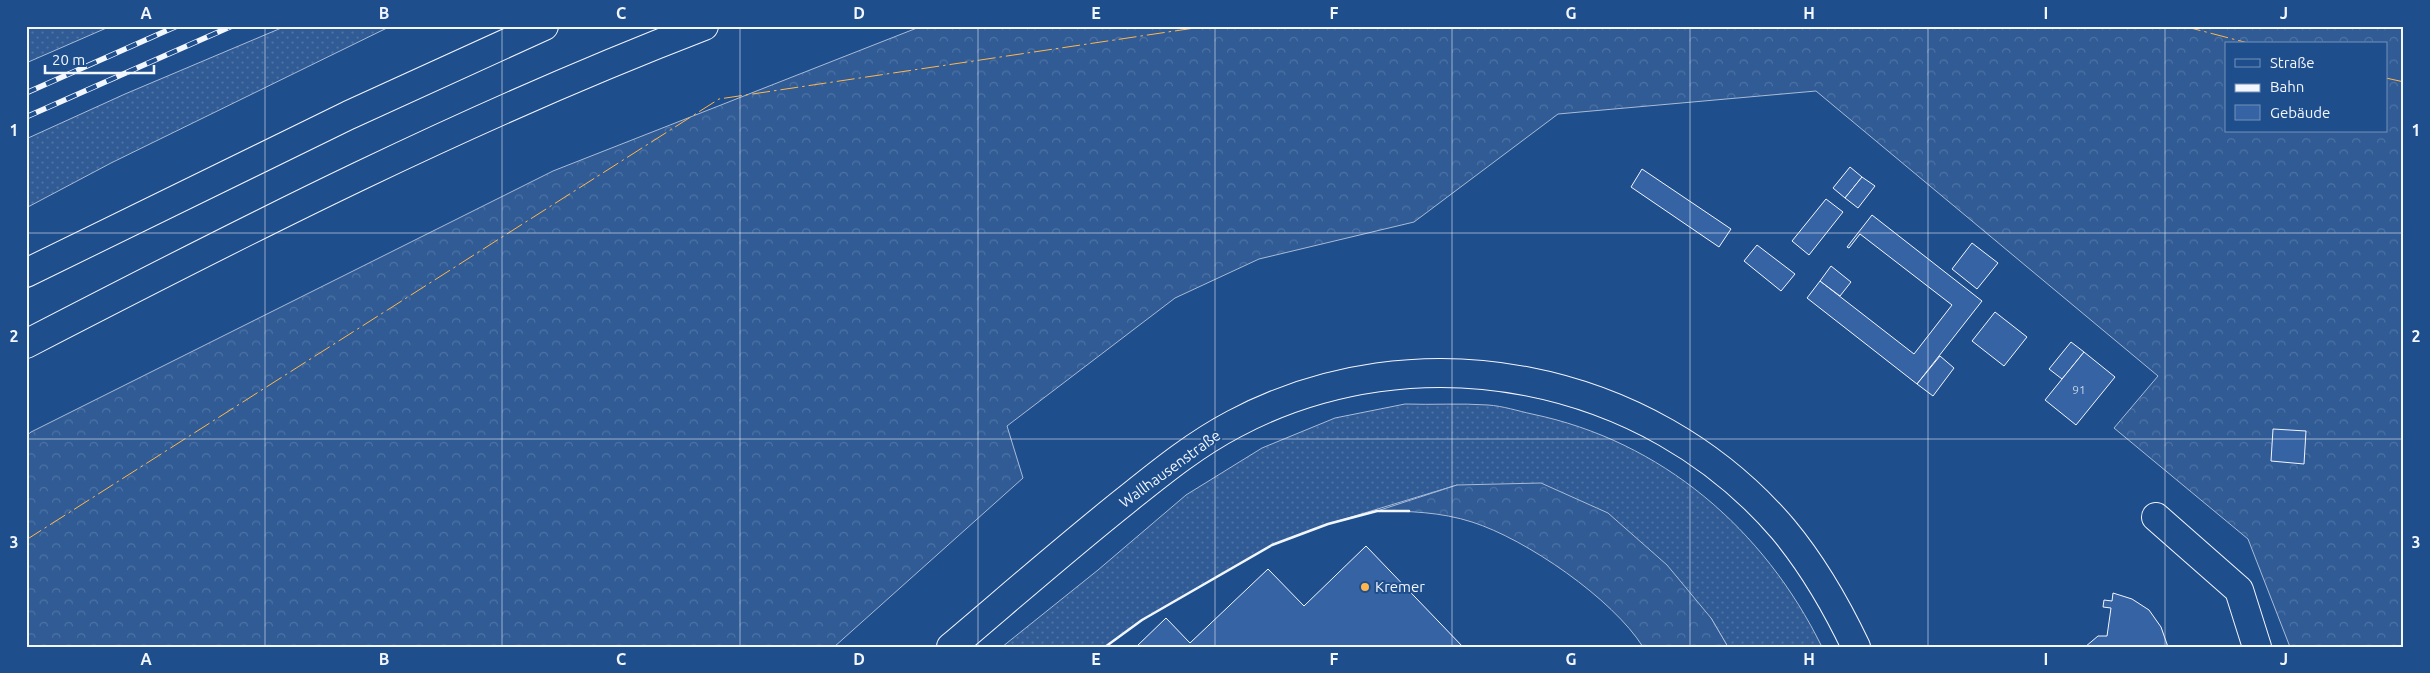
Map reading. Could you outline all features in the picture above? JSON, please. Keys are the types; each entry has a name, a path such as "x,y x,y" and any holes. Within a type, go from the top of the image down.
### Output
{"main road":[{"path":"26,275 349,115 544,26"},
{"path":"26,344 241,232 378,166 516,103 704,26"},
{"name":"Wallhausenstraße","path":"951,647 1154,478 1192,449 1234,424 1277,404 1322,388 1370,378 1417,373 1468,373 1503,376 1570,390 1619,408 1664,431 1708,459 1747,492 1783,529 1814,570 1856,647"},
{"path":"2156,517 2240,590 2257,647"}],"green space":[{"path":"26,26 111,26 26,63"},
{"path":"286,26 391,26 111,163 26,208 26,139 125,94"},
{"path":"922,26 2404,26 2404,647 2290,647 2248,539 2114,428 2158,376 1816,91 1558,114 1414,222 1259,259 1175,298 1007,426 1023,478 834,647 26,647 26,436 553,171"},
{"path":"1405,404 1467,404 1505,407 1579,427 1624,445 1666,468 1704,496 1739,529 1770,565 1798,604 1822,647 1728,647 1711,618 1457,485 1328,524 1272,545 1142,620 1105,647 1002,647 1098,570 1186,495 1262,448 1335,418"},
{"path":"1541,483 1608,513 1667,565 1711,618 1728,647 1643,647 1629,629 1590,591 1542,556 1494,530 1472,522 1437,514 1377,511 1457,485"}],"building":[{"path":"1850,167 1862,177 1845,198 1833,188"},
{"path":"1642,169 1731,229 1719,247 1631,187"},
{"path":"1862,177 1875,186 1858,208 1845,198"},
{"path":"1826,199 1843,212 1809,255 1792,241"},
{"path":"1872,215 1982,301 1917,384 1807,298 1820,281 1914,354 1952,305 1860,234 1849,248 1847,247"},
{"path":"1972,243 1998,263 1977,289 1952,269"},
{"path":"1757,245 1795,274 1781,291 1744,261"},
{"path":"1831,266 1851,282 1840,296 1820,281"},
{"path":"1995,312 2027,337 2004,366 1972,341"},
{"path":"2071,342 2084,352 2062,379 2049,369"},
{"path":"2084,352 2115,377 2076,425 2045,400"},
{"path":"1940,356 1954,368 1933,396 1917,384"},
{"path":"2273,429 2306,431 2304,464 2271,461"},
{"name":"Kremer","path":"1366,546 1463,647 1136,647 1166,618 1190,643 1268,569 1304,606"},
{"path":"2113,593 2132,599 2149,610 2161,627 2168,647 2085,647 2098,636 2107,636 2111,608 2103,607 2104,600 2112,601"}],"railway":[{"path":"26,93 177,26"},
{"path":"26,117 232,26"}],"wall":[{"path":"1105,647 1142,620 1272,545 1328,524 1377,511 1409,511"}],"power":[{"path":"26,540 719,99 1208,26"},
{"path":"2183,26 2244,42"},
{"path":"2388,78 2404,82"}],"place":[{"name":"Kremer","path":"1365,587"}]}
